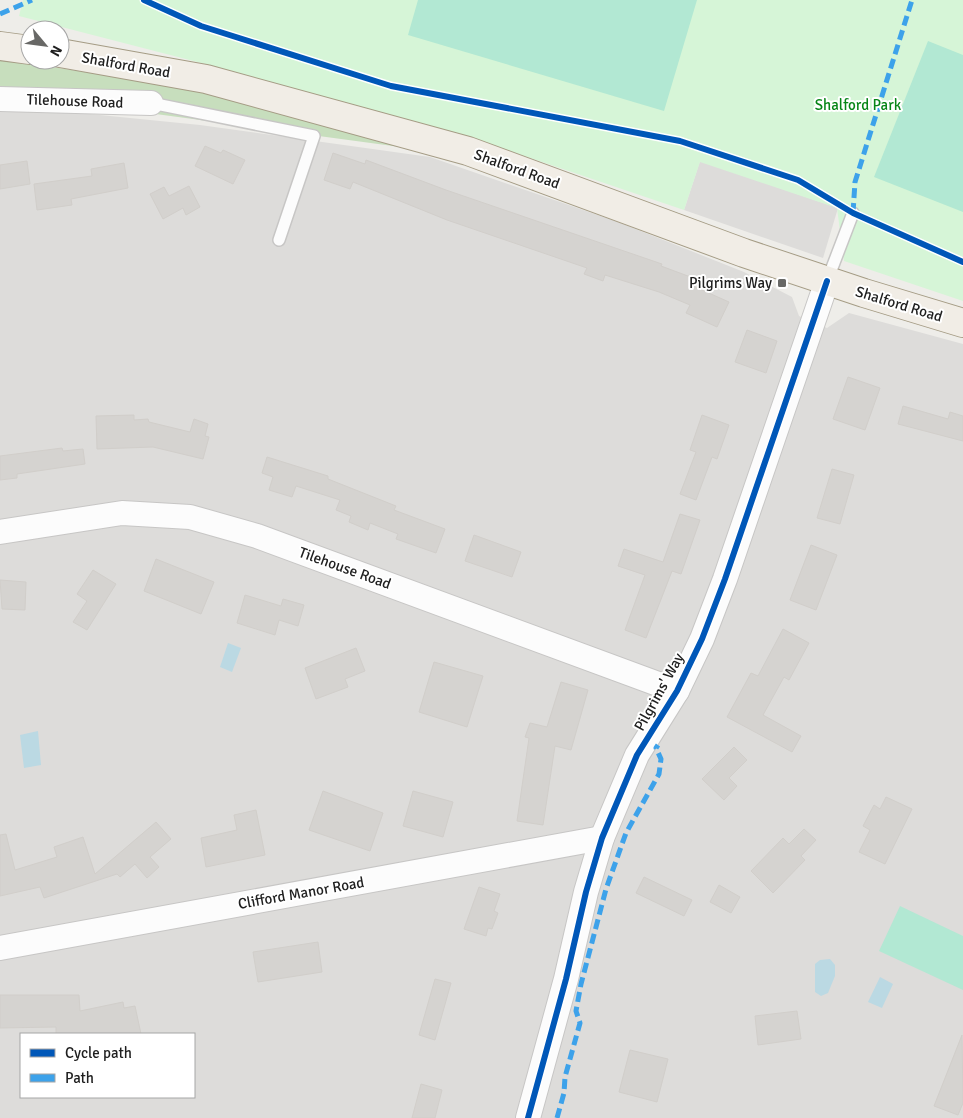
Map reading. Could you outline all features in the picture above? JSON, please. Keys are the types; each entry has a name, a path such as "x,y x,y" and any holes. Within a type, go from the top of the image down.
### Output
{"main road":[{"path":"0,46 20,49"},
{"name":"Shalford Road","path":"70,55 206,79 468,151 744,253 963,323"}],"street":[{"name":"Tilehouse Road","path":"0,99 150,103"},
{"name":"Pilgrims' Way","path":"528,1118 566,979 586,892 602,838 637,754 678,691 702,639 725,579 827,281"},
{"name":"Tilehouse Road","path":"0,532 122,513 190,516 257,536 678,691"},
{"name":"Clifford Manor Road","path":"0,948 602,838"}],"lane":[{"path":"150,103 314,136 279,240"},
{"path":"827,281 853,213"}],"shaded area":[{"path":"0,105 200,125 430,157 618,222 744,272 792,297 799,316 827,328 849,313 963,344 963,1118 0,1118"},
{"path":"700,161 838,208 823,258 684,210"}],"green space":[{"name":"Shalford Park","path":"23,0 963,0 963,301 844,261 837,208 700,162 684,210 474,139 209,65 70,29 70,20 35,20 19,16"},
{"path":"418,0 697,0 664,111 408,35"},
{"path":"928,41 963,55 963,212 874,177"},
{"path":"0,59 20,62 20,70 70,70 202,90 430,151 0,93"},
{"path":"900,906 963,936 963,990 879,951"}],"water":[{"path":"228,643 241,648 232,672 220,667"},
{"path":"38,731 41,765 24,768 20,735"},
{"path":"830,959 835,965 835,976 828,993 821,996 815,992 815,964 820,960"},
{"path":"880,977 893,984 882,1008 868,1002"}],"building":[{"path":"205,146 221,153 223,150 245,160 233,184 195,166"},
{"path":"333,153 365,164 366,160 446,190 662,264 661,266 696,279 693,286 729,302 717,327 686,313 690,305 659,292 605,275 603,281 584,274 587,268 447,220 353,182 350,189 324,180"},
{"path":"27,161 30,184 0,189 0,165"},
{"path":"124,163 128,188 71,199 72,205 37,210 34,184 92,176 91,169"},
{"path":"189,186 200,207 186,215 183,208 163,219 150,194 164,187 169,196"},
{"path":"747,330 777,341 766,373 735,362"},
{"path":"848,377 880,388 865,430 833,419"},
{"path":"903,406 948,419 950,412 963,416 963,441 898,424"},
{"path":"134,415 134,420 148,419 149,422 190,432 194,419 208,424 205,436 209,437 203,459 153,447 97,449 96,416"},
{"path":"702,415 729,425 717,459 712,457 696,500 680,494 696,452 690,450"},
{"path":"62,448 63,451 83,449 85,464 17,474 17,478 0,480 0,456"},
{"path":"267,457 328,476 328,479 396,506 394,510 445,529 436,553 396,539 398,534 370,523 368,530 349,522 351,516 336,510 340,500 296,486 292,497 269,490 273,477 262,473"},
{"path":"832,469 854,475 840,524 817,518"},
{"path":"680,514 700,520 681,574 672,571 646,638 625,630 645,575 618,566 624,549 663,562"},
{"path":"474,535 521,552 512,577 465,561"},
{"path":"811,545 837,555 816,610 790,600"},
{"path":"156,559 214,582 201,614 144,591"},
{"path":"93,570 116,584 87,630 73,622 87,601 77,594"},
{"path":"0,580 26,582 25,610 2,609"},
{"path":"245,595 281,606 283,599 304,605 298,626 279,620 275,635 237,623"},
{"path":"783,629 809,643 789,680 784,677 763,715 801,736 792,752 727,717 751,673 758,676"},
{"path":"356,648 365,671 345,679 348,687 316,699 305,668"},
{"path":"434,662 483,676 467,727 419,712"},
{"path":"561,682 588,690 571,750 555,746 543,825 517,821 529,738 525,737 530,723 547,727"},
{"path":"734,747 747,760 729,778 737,786 724,800 702,779"},
{"path":"323,791 383,813 370,851 309,830"},
{"path":"413,791 453,802 443,837 403,826"},
{"path":"886,797 912,809 885,864 859,852 870,830 863,826 874,805 880,809"},
{"path":"256,810 265,855 206,867 201,838 237,830 234,815"},
{"path":"156,822 171,839 150,857 159,867 147,878 135,864 120,877 117,874 44,898 40,887 0,896 0,835 6,834 15,870 57,857 54,847 83,837 95,874"},
{"path":"804,829 816,840 801,856 805,860 773,893 751,871 783,838 789,844"},
{"path":"644,877 692,900 684,916 636,893"},
{"path":"719,885 740,897 731,913 710,902"},
{"path":"479,887 500,894 494,911 498,913 492,929 488,928 486,936 464,929"},
{"path":"318,942 322,972 258,982 253,952"},
{"path":"435,979 451,983 435,1040 419,1035"},
{"path":"0,995 79,995 80,1011 123,1002 124,1008 135,1006 141,1033 56,1033 56,1027 0,1028"},
{"path":"797,1011 801,1039 758,1045 755,1016"},
{"path":"962,1035 963,1103 958,1115 934,1106"},
{"path":"630,1050 668,1059 657,1102 619,1092"},
{"path":"421,1084 442,1090 435,1118 412,1118"}],"marked path":[{"path":"0,14 32,0"},
{"path":"853,213 855,182 912,0"},
{"path":"557,1118 564,1093 565,1077 580,1023 576,1011 581,984 606,889 626,833 659,774 661,759 656,748 658,745"}],"cycle path":[{"path":"144,0 201,26 391,86 680,141 798,180 853,213 963,262"},
{"path":"528,1118 566,979 586,892 602,838 637,755 677,691 702,639 725,579 827,281"}],"place":[{"name":"Pilgrims Way","path":"782,283"}]}
